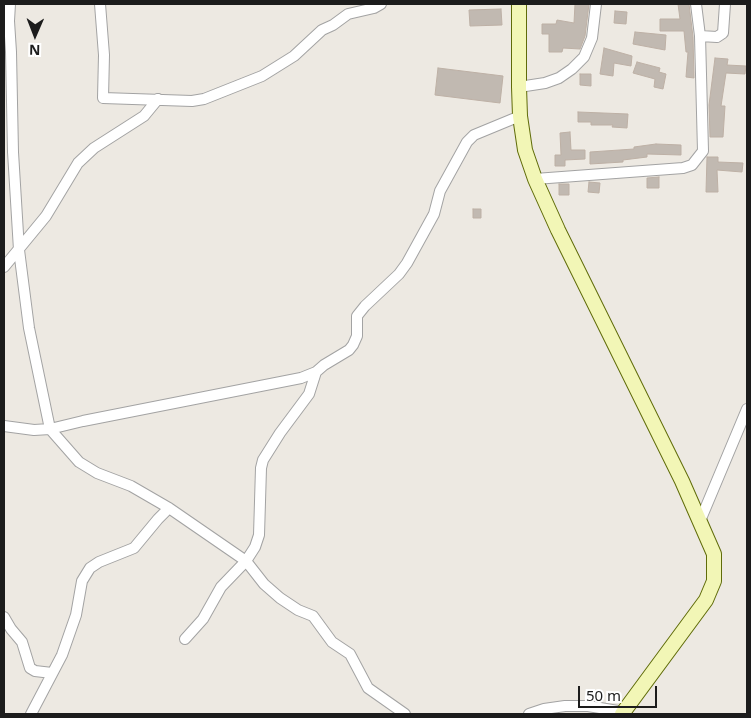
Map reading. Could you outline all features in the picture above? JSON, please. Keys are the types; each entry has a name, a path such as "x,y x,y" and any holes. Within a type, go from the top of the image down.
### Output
{"main road":[{"path":"519,4 518,87 524,150 558,230 700,520 714,554 714,581 706,600 623,713"}],"street":[{"path":"10,4 13,152 19,250 29,328 50,429 79,462 97,473 131,486 169,508 246,561 264,584 280,598 298,610 312,616 332,642 350,654 368,688 406,714"},
{"path":"100,4 104,55 102,96 105,98 192,101 204,99 262,76 294,56 322,30 345,16 374,8 381,4"},
{"path":"518,87 544,83 559,78 584,57 592,38 596,4"},
{"path":"535,179 683,168 692,164 704,151 700,36 696,4"},
{"path":"700,36 717,37 723,33 724,4"},
{"path":"4,268 46,216 78,163 94,148 144,116 158,99"},
{"path":"4,426 34,430 50,429 301,378 316,372 349,350 357,336 357,316 399,274 407,263 434,214 440,191 467,142 474,135 520,116"},
{"path":"184,639 203,619 221,587 246,561 255,547 260,535 261,468 263,460 309,394 316,372"},
{"path":"700,520 747,409"},
{"path":"31,714 52,672 58,665 76,615 82,581 90,568 99,562 134,548 169,508"},
{"path":"4,617 22,642 30,668 36,671 52,672"},
{"path":"529,714 544,709 565,706 588,706 623,713"}],"building":[{"path":"575,4 589,4 585,36 580,49 563,48 562,52 549,52 549,34 542,34 542,24 556,24 557,20 574,23"},
{"path":"678,4 689,4 693,37 694,78 686,77 688,52 686,52 684,31 660,31 660,19 680,19"},
{"path":"501,9 502,25 470,26 469,10"},
{"path":"615,11 627,12 626,24 614,23"},
{"path":"635,32 666,35 665,50 633,44"},
{"path":"604,48 632,56 631,66 614,63 613,76 600,74"},
{"path":"715,58 728,59 727,65 746,66 745,74 726,73 721,106 725,106 723,137 710,137 709,105"},
{"path":"637,62 660,68 659,72 666,74 663,89 654,87 655,79 633,73"},
{"path":"438,68 503,76 500,103 435,95"},
{"path":"580,74 591,74 591,86 580,85"},
{"path":"578,112 628,114 627,128 612,127 613,125 591,125 591,122 578,122"},
{"path":"570,132 571,150 585,150 585,159 565,160 565,166 555,166 555,155 561,155 560,133"},
{"path":"656,144 681,145 681,155 647,154 647,157 623,160 623,162 590,164 590,152 634,149 634,147"},
{"path":"707,157 718,157 718,162 743,163 742,172 717,170 718,192 706,192"},
{"path":"659,177 659,188 647,188 647,178"},
{"path":"589,182 600,183 599,193 588,192"},
{"path":"559,184 569,184 569,195 559,195"},
{"path":"473,209 481,209 481,218 473,218"}]}
